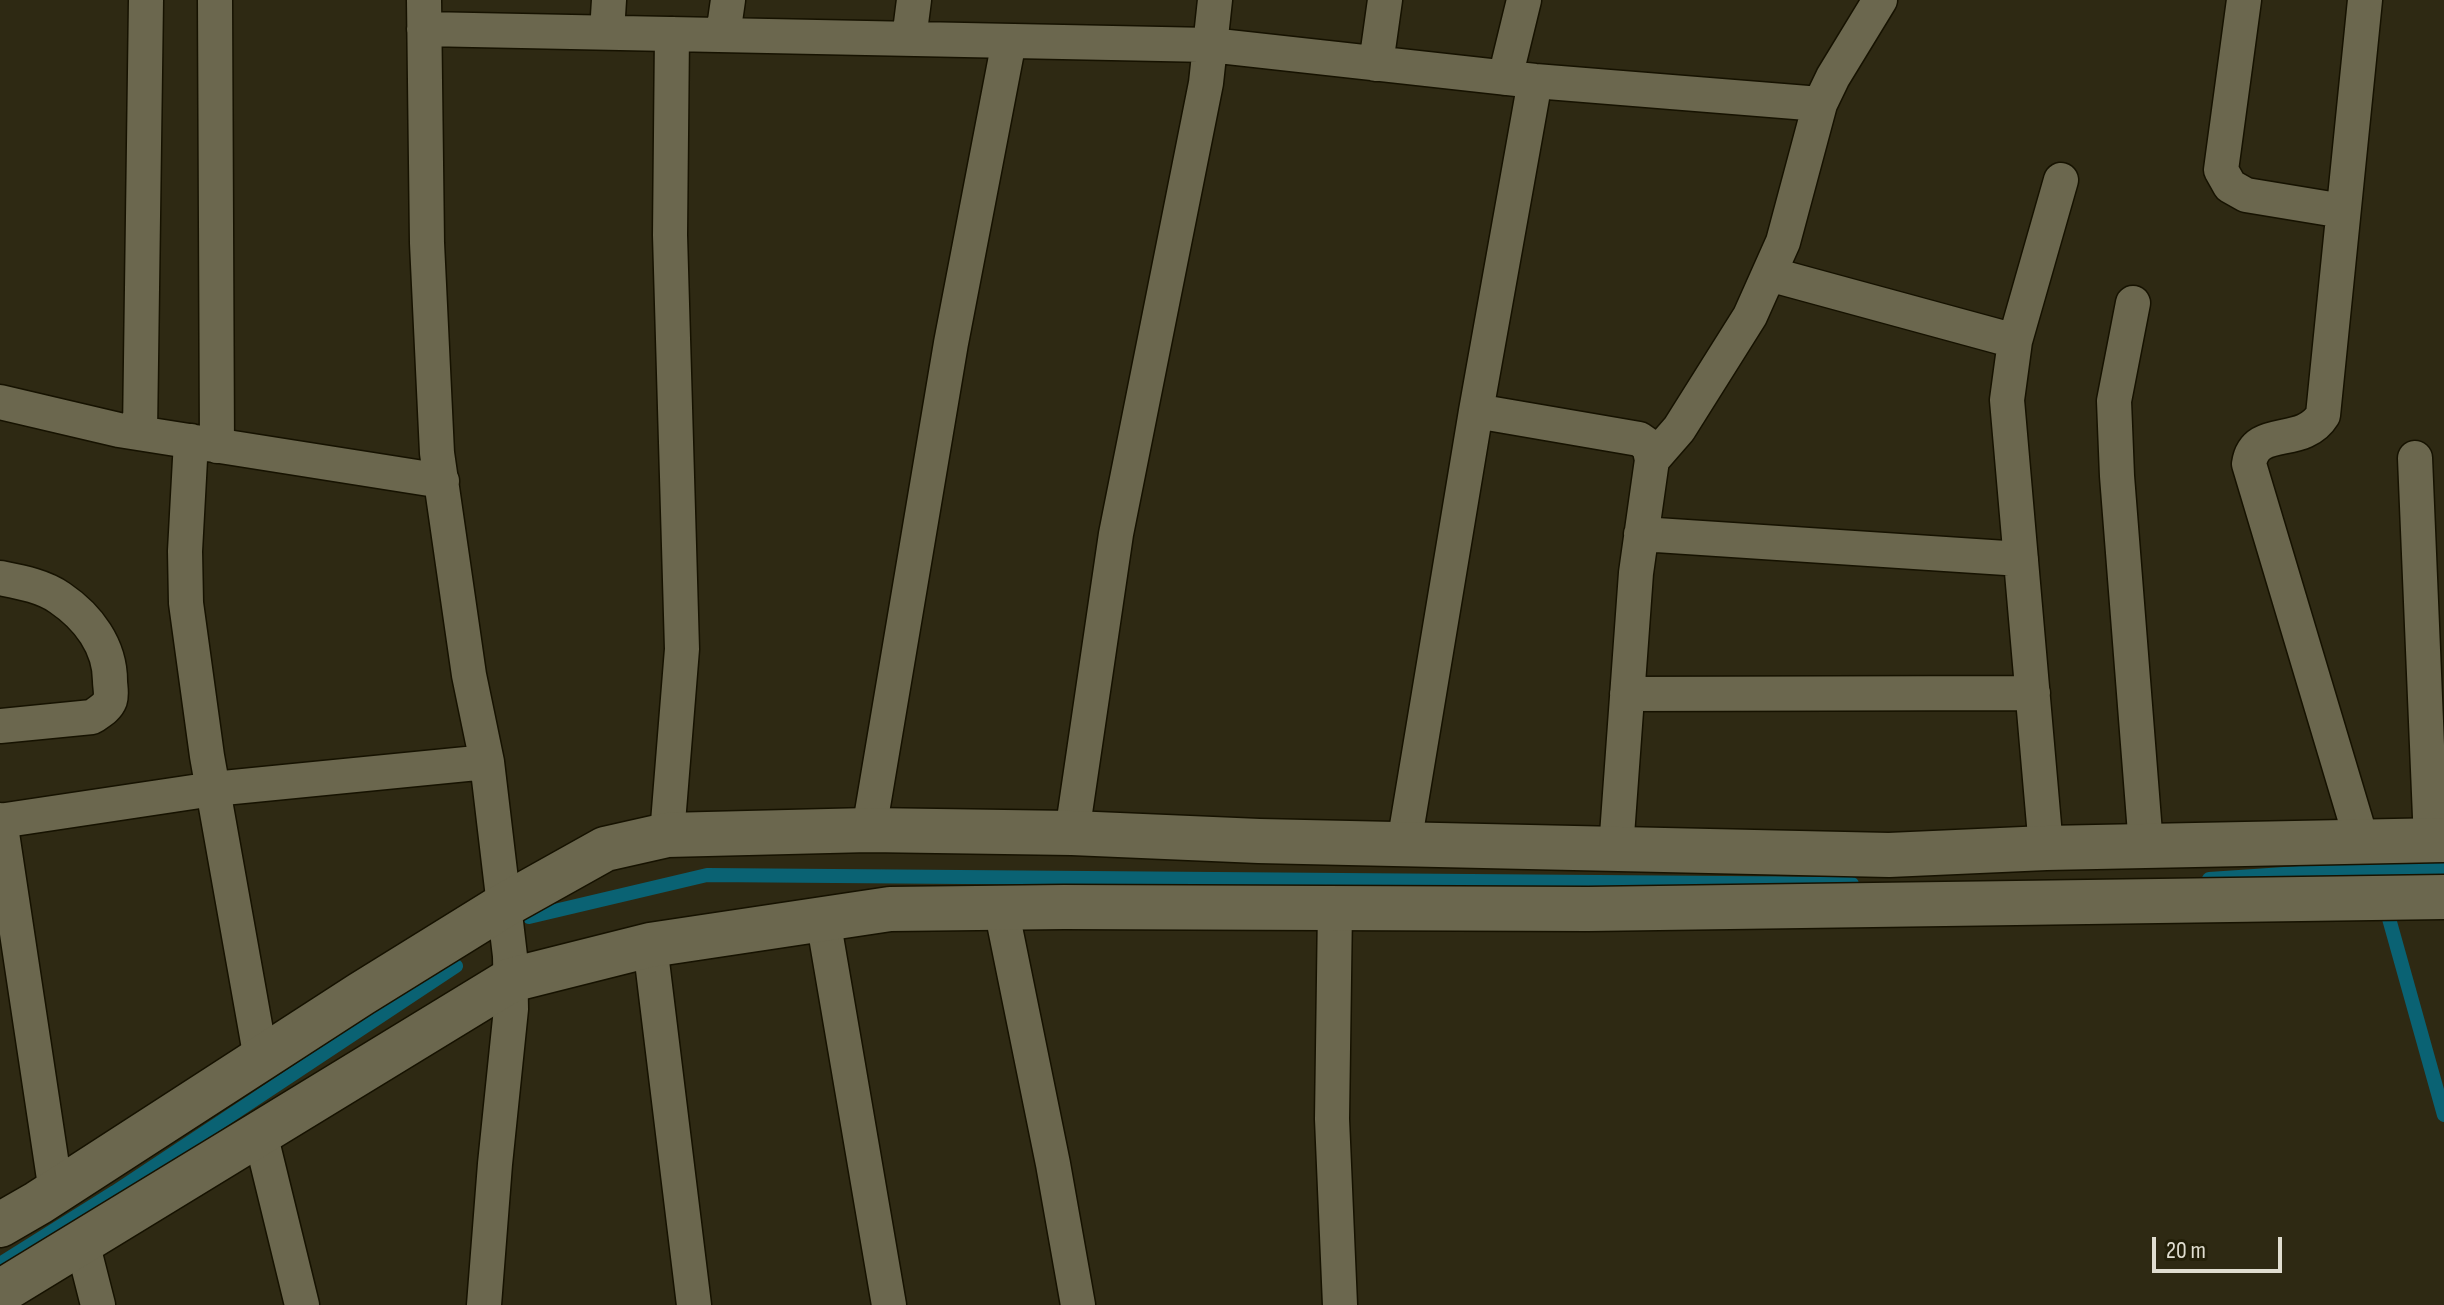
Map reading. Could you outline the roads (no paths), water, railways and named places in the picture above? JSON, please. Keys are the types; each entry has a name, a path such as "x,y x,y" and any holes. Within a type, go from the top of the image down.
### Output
{"street":[{"path":"140,433 146,0"},
{"path":"215,0 204,444 185,551 186,603 213,789 261,1059"},
{"path":"723,35 728,0"},
{"path":"909,39 914,0"},
{"path":"1072,833 1116,534 1206,83 1215,0"},
{"path":"1376,64 1385,0"},
{"path":"1404,844 1476,411 1520,80 1524,0"},
{"path":"1652,460 1679,429 1750,316 1783,242 1820,104 1880,0"},
{"path":"2244,0 2221,170 2230,186 2246,195 2343,211"},
{"path":"2362,842 2249,464 2251,452 2258,444 2268,439 2299,434 2318,424 2323,415 2365,0"},
{"path":"484,1305 511,1009 511,980 487,762 469,675 437,453 427,243 424,14 608,16 672,34 1210,45 1520,80 1820,104"},
{"path":"667,835 682,649 670,235 672,34"},
{"path":"869,830 949,359 1009,41"},
{"path":"2046,848 2007,400 2015,341 2061,180"},
{"path":"1769,274 2015,341"},
{"path":"2133,303 2114,401 2146,846"},
{"path":"0,402 140,433 442,481"},
{"path":"1476,411 1639,439 1649,446 1652,460 1636,573 1616,849"},
{"path":"0,1225 503,906 605,849 667,835 869,830 1072,833 1889,855 2046,848 2438,841 2415,458"},
{"path":"1641,534 2021,559"},
{"path":"0,578 24,582 58,596 84,618 102,642 110,671 111,699 105,709 92,717 0,726"},
{"path":"1627,694 2033,693"},
{"path":"56,1192 0,820 213,789 487,762"},
{"path":"3,1296 82,1242 511,980 650,945 890,909 1603,909 2444,897"},
{"path":"1001,908 1078,1305"},
{"path":"1335,908 1332,1119 1340,1305"},
{"path":"823,919 889,1305"},
{"path":"650,945 694,1305"},
{"path":"260,1133 302,1305"},
{"path":"82,1242 98,1305"}],"waterway":[{"path":"2209,879 2374,868 2444,869"},
{"path":"529,917 707,875 1852,884"},
{"path":"2388,915 2444,1115"},
{"path":"0,1264 115,1192 456,966"}]}
